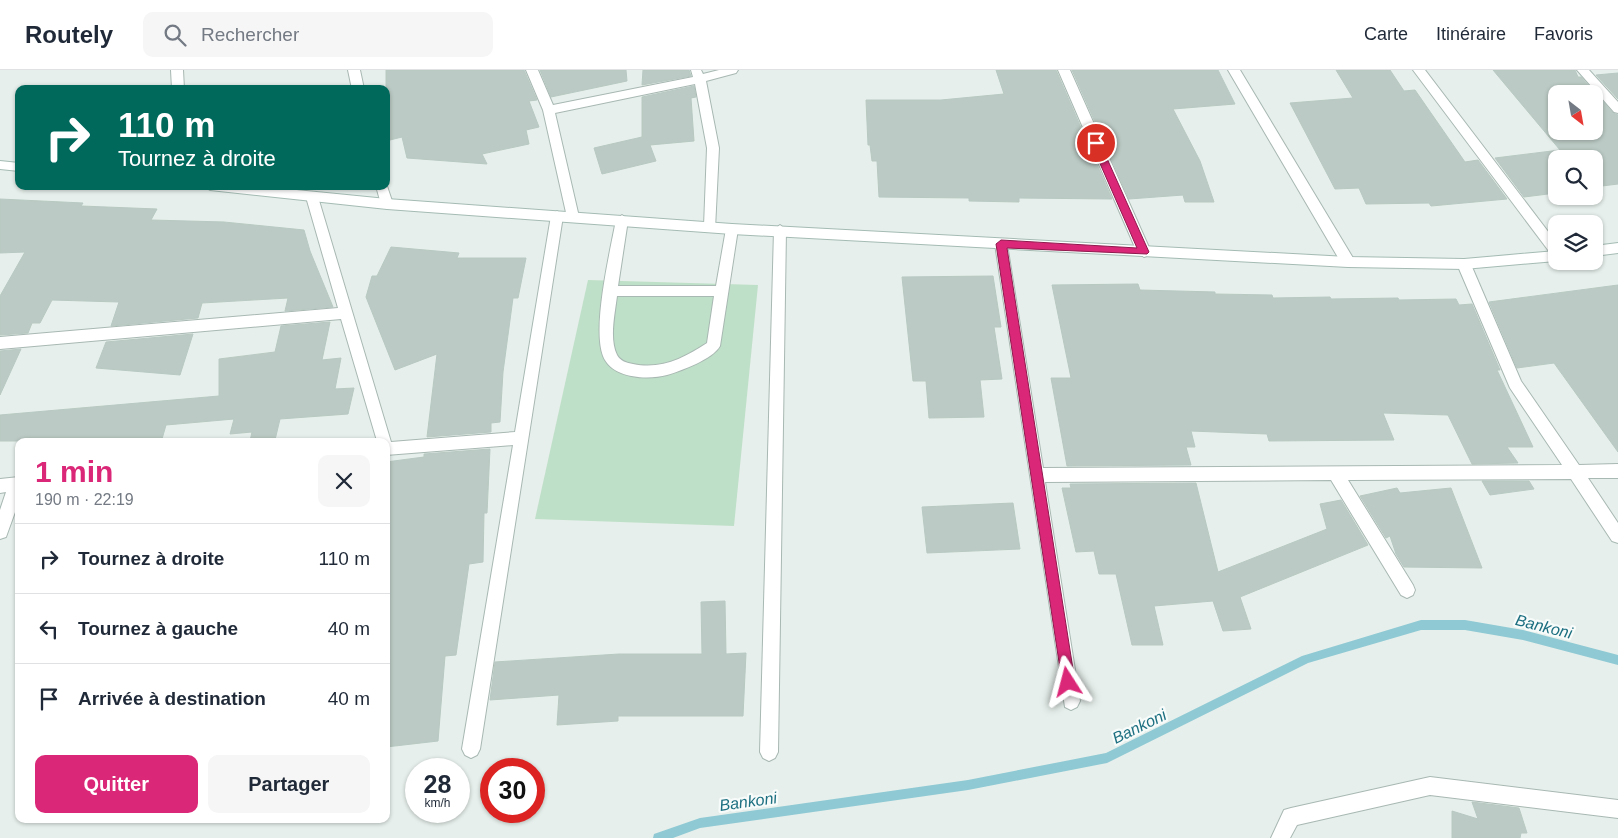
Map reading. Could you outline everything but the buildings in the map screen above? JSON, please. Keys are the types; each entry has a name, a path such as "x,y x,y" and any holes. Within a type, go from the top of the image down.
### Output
{"street":[{"path":"177,70 178,85"},
{"path":"354,70 357,85"},
{"path":"532,70 549,110 573,217"},
{"path":"549,110 698,74 732,70"},
{"path":"1064,70 1144,252"},
{"path":"1234,70 1348,262"},
{"path":"1419,70 1548,240"},
{"path":"1583,70 1618,109"},
{"path":"698,74 713,148 710,226"},
{"path":"0,165 15,167"},
{"path":"247,190 387,204 732,229 780,230 1144,252 1348,262 1464,264 1548,257"},
{"path":"383,190 387,204"},
{"path":"312,197 383,438"},
{"path":"471,749 557,216"},
{"path":"622,220 606,324 609,355 618,366 650,373 694,359 713,346 732,229"},
{"path":"769,752 780,230"},
{"path":"1001,244 1071,701"},
{"path":"1603,250 1618,248"},
{"path":"1464,264 1515,384 1618,536"},
{"path":"612,291 722,291"},
{"path":"0,342 346,313"},
{"path":"390,448 521,438"},
{"path":"1036,474 1618,471"},
{"path":"1335,473 1407,590"},
{"path":"0,486 15,484"},
{"path":"0,532 15,492"},
{"path":"1280,838 1290,817 1430,786 1618,809"}],"green space":[{"path":"588,280 758,285 734,526 535,519"}],"waterway":[{"name":"Bankoni","path":"658,838 700,823 968,785 1107,758 1306,659 1421,625 1465,625 1523,635 1618,660"}],"route":[{"path":"1068,682 1001,244 1144,252 1096,143"}]}
